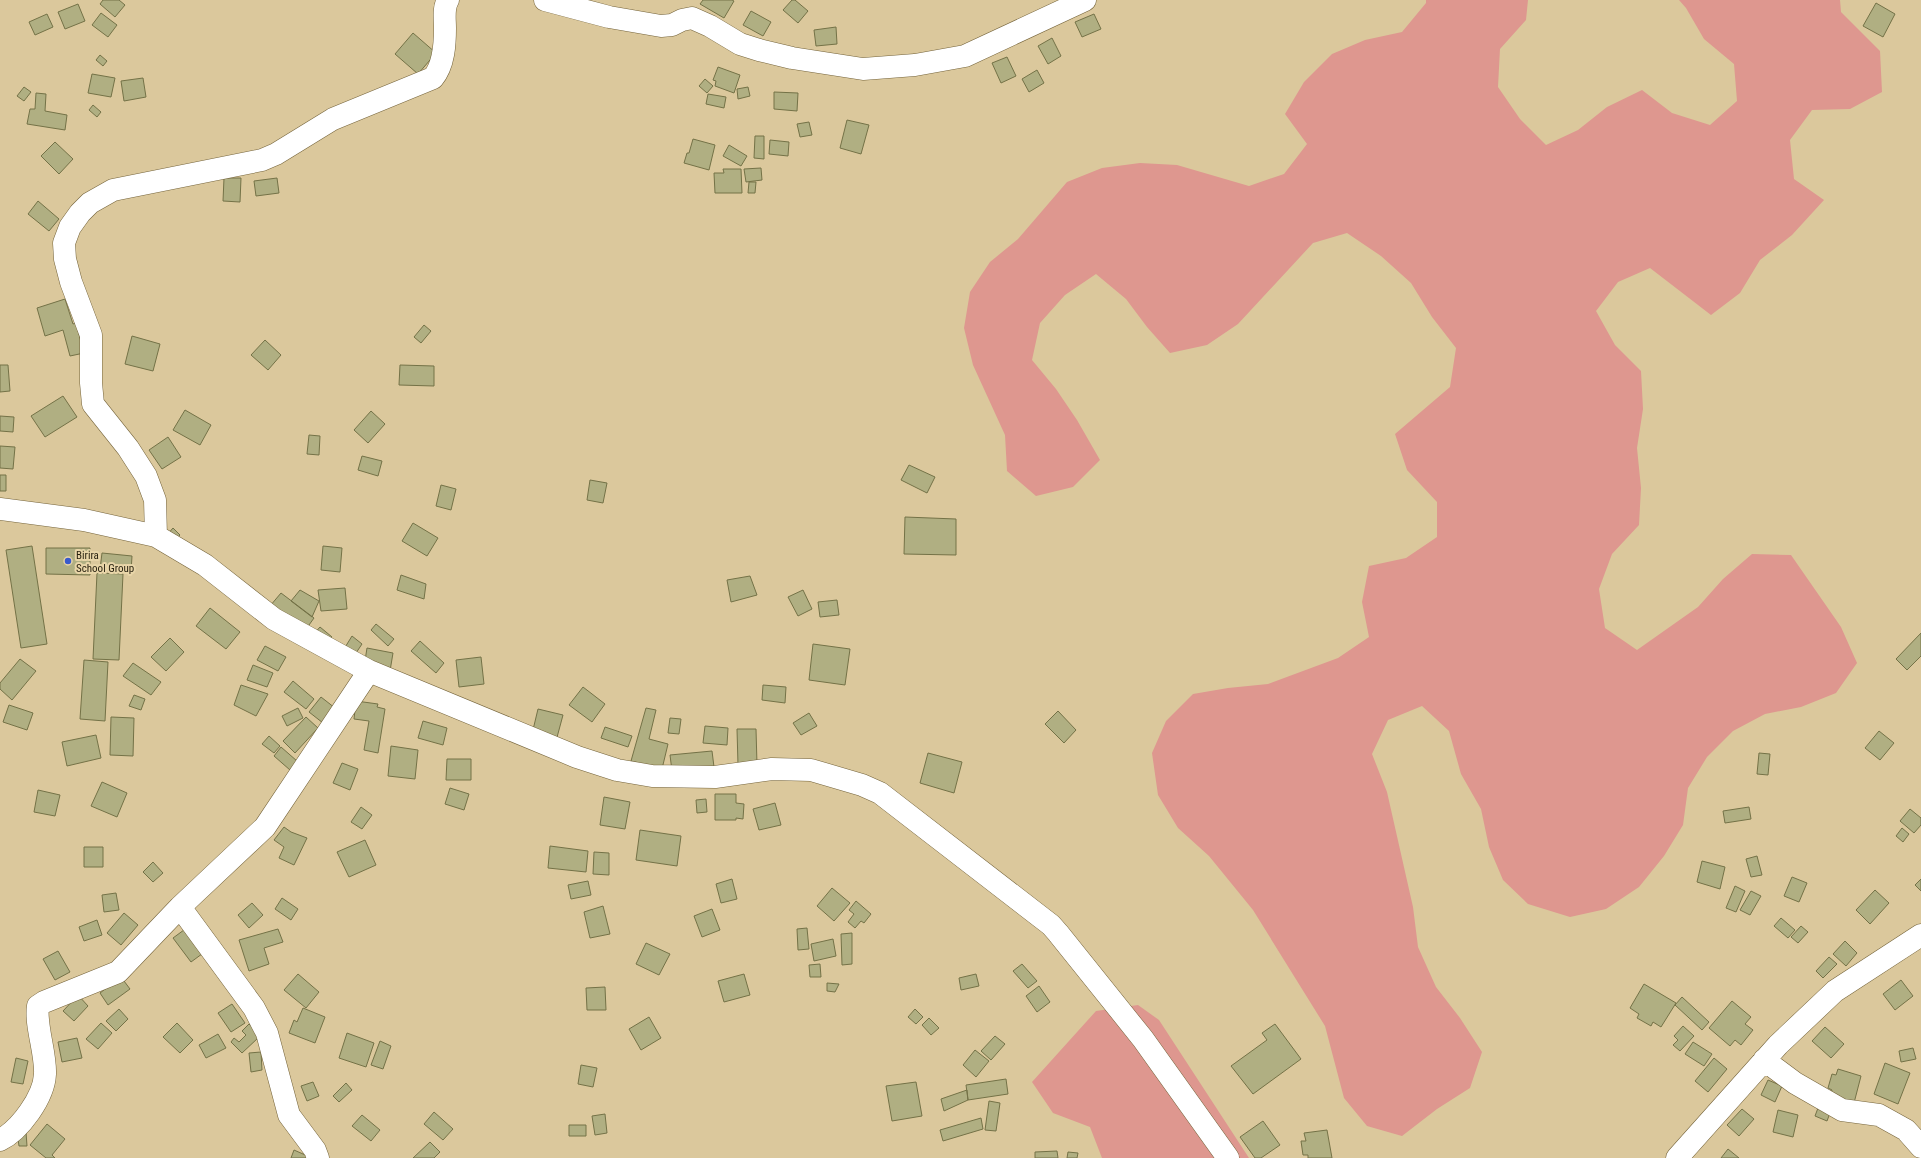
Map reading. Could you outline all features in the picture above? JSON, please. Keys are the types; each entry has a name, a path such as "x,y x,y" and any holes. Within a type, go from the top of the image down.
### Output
{"street":[{"path":"156,536 155,500 146,476 128,448 93,404 91,383 92,336 71,282 65,259 64,243 70,227 80,213 90,203 113,190 262,160 276,154 333,119 433,78 438,72 444,48 444,13 448,0"},
{"path":"545,0 610,17 661,26 672,25 682,20 692,18 710,26 740,44 759,50 792,58 863,69 910,66 965,56 1085,0"},
{"path":"0,509 84,520 156,536 204,565 274,619 369,671 578,757 617,770 652,776 715,777 772,769 811,770 862,785 880,793 1055,929 1143,1039 1228,1158"},
{"path":"0,1140 7,1137 29,1113 41,1087 45,1074 38,1006 44,1002 118,972 180,907 265,827 369,671"},
{"path":"180,907 254,1008 267,1033 289,1115 315,1150 318,1158"},
{"path":"1677,1158 1764,1060 1835,991 1921,935"},
{"path":"1764,1060 1795,1082 1842,1110 1879,1115 1906,1130 1921,1147"}],"shaded area":[{"path":"1426,0 1528,0 1526,20 1500,49 1498,87 1520,119 1546,145 1578,130 1607,107 1642,90 1672,113 1710,125 1737,101 1734,64 1704,39 1686,8 1679,0 1840,0 1841,12 1880,51 1882,92 1850,109 1812,110 1790,140 1794,179 1824,200 1792,235 1760,260 1740,293 1711,315 1650,268 1618,282 1596,311 1615,345 1641,371 1643,409 1637,448 1641,488 1639,525 1612,554 1599,589 1605,628 1637,650 1698,607 1723,579 1752,554 1791,555 1841,627 1857,663 1836,693 1801,707 1765,714 1733,731 1707,757 1688,788 1683,825 1664,856 1639,887 1606,909 1570,917 1528,904 1503,880 1489,847 1481,809 1461,774 1449,731 1422,706 1388,720 1372,754 1387,792 1413,907 1418,947 1436,987 1460,1018 1482,1052 1470,1088 1437,1109 1402,1136 1367,1126 1344,1098 1325,1026 1253,910 1209,856 1178,828 1158,795 1152,753 1166,721 1193,694 1228,688 1268,684 1338,658 1369,637 1362,602 1369,566 1406,558 1437,537 1437,502 1407,470 1395,434 1450,387 1456,348 1432,317 1411,283 1381,256 1347,233 1313,243 1238,324 1207,345 1170,353 1147,327 1126,299 1096,274 1065,295 1040,323 1032,360 1056,389 1077,420 1100,460 1073,487 1036,496 1007,471 1005,435 973,365 964,328 970,292 990,262 1018,239 1067,182 1102,168 1140,163 1177,165 1249,186 1284,174 1307,144 1285,114 1304,82 1332,54 1365,40 1402,32 1426,3"},
{"path":"1138,1005 1159,1020 1249,1158 1102,1158 1090,1127 1053,1113 1032,1082 1096,1011"}],"building":[{"path":"103,0 119,0 125,5 115,17 100,4"},
{"path":"703,0 734,1 724,18 700,4"},
{"path":"792,0 795,0 808,11 798,23 783,10"},
{"path":"1876,3 1895,14 1883,37 1863,26"},
{"path":"78,4 85,21 65,29 58,12"},
{"path":"751,11 771,22 763,36 743,25"},
{"path":"101,13 117,25 108,37 92,25"},
{"path":"47,14 53,27 35,35 29,22"},
{"path":"1094,14 1101,29 1082,37 1075,22"},
{"path":"836,27 837,44 816,46 814,30"},
{"path":"413,33 436,53 418,74 395,54"},
{"path":"1052,38 1061,56 1048,64 1038,46"},
{"path":"100,55 107,61 103,66 96,60"},
{"path":"1007,57 1016,76 1001,83 992,63"},
{"path":"718,67 740,75 734,93 715,86 716,81 713,80"},
{"path":"1037,70 1044,83 1029,92 1022,79"},
{"path":"92,74 115,78 111,97 88,93"},
{"path":"143,78 146,97 124,101 121,81"},
{"path":"705,79 713,86 707,93 699,86"},
{"path":"24,87 31,92 24,101 17,96"},
{"path":"748,87 750,96 738,99 737,89"},
{"path":"774,92 798,93 797,111 774,109"},
{"path":"36,93 46,94 45,111 67,115 65,130 27,124 30,109 35,109"},
{"path":"708,94 726,97 724,108 706,104"},
{"path":"93,105 101,112 97,117 89,110"},
{"path":"847,120 869,125 861,154 840,148"},
{"path":"809,122 812,135 800,137 797,124"},
{"path":"755,136 764,136 764,159 754,158"},
{"path":"693,139 715,145 709,170 684,163"},
{"path":"770,140 789,142 788,156 769,154"},
{"path":"55,142 73,159 59,174 41,156"},
{"path":"729,145 747,156 741,166 723,156"},
{"path":"761,168 762,180 746,182 744,169"},
{"path":"723,169 741,169 742,193 715,193 714,173 724,173"},
{"path":"224,178 241,178 240,202 223,201"},
{"path":"277,178 279,193 256,196 254,181"},
{"path":"749,182 756,182 755,193 748,193"},
{"path":"38,201 59,219 49,231 28,214"},
{"path":"65,299 73,324 76,323 84,353 70,356 63,330 45,336 37,308"},
{"path":"424,325 431,331 421,343 414,337"},
{"path":"132,336 160,344 153,371 125,364"},
{"path":"265,340 281,355 268,370 251,355"},
{"path":"0,365 8,365 10,391 0,392"},
{"path":"400,365 434,366 434,386 399,385"},
{"path":"63,396 77,417 45,437 31,416"},
{"path":"185,410 211,425 200,445 173,430"},
{"path":"371,411 385,424 368,443 354,430"},
{"path":"0,416 14,417 13,432 0,431"},
{"path":"309,435 320,436 319,455 307,454"},
{"path":"168,437 181,457 162,469 149,450"},
{"path":"0,446 15,447 13,469 0,468"},
{"path":"362,456 382,461 378,476 358,470"},
{"path":"909,465 935,477 927,493 901,480"},
{"path":"0,475 6,475 6,491 0,491"},
{"path":"590,480 607,483 603,503 587,500"},
{"path":"441,485 456,489 451,510 436,506"},
{"path":"905,517 956,519 956,555 904,554"},
{"path":"413,523 438,538 427,556 402,541"},
{"path":"173,528 180,535 173,542 166,536"},
{"path":"32,546 47,644 21,648 6,550"},
{"path":"323,546 342,548 340,572 321,570"},
{"name":"Birira School Group","path":"46,548 90,548 90,575 46,574"},
{"path":"102,553 132,556 131,572 100,569"},
{"path":"97,573 123,574 119,660 93,659"},
{"path":"401,575 426,584 424,599 397,590"},
{"path":"750,576 757,595 731,602 727,580"},
{"path":"345,588 347,609 321,611 318,590"},
{"path":"300,590 319,601 312,617 291,601"},
{"path":"803,590 812,609 798,616 788,597"},
{"path":"281,593 314,618 304,632 270,606"},
{"path":"837,600 839,615 820,617 818,602"},
{"path":"210,608 240,632 226,649 196,626"},
{"path":"376,624 394,639 388,646 371,630"},
{"path":"320,627 332,637 324,646 312,636"},
{"path":"1921,633 1921,656 1907,670 1896,659"},
{"path":"352,636 362,644 354,656 344,649"},
{"path":"170,638 184,652 166,671 151,657"},
{"path":"420,641 444,663 436,673 411,651"},
{"path":"813,644 850,649 845,685 809,680"},
{"path":"265,646 286,657 278,671 257,660"},
{"path":"367,648 393,653 390,671 364,667"},
{"path":"481,657 484,684 459,687 456,660"},
{"path":"20,659 36,671 12,700 0,689 0,683"},
{"path":"84,660 108,662 105,721 80,719"},
{"path":"133,663 161,682 151,695 123,676"},
{"path":"253,665 273,673 267,687 247,680"},
{"path":"293,681 314,699 306,709 284,692"},
{"path":"241,685 268,694 256,716 234,705"},
{"path":"763,685 786,687 785,703 762,700"},
{"path":"583,687 605,704 592,722 569,705"},
{"path":"134,695 145,699 141,710 129,706"},
{"path":"321,697 335,708 323,723 309,712"},
{"path":"356,701 378,704 377,707 385,709 378,753 364,750 369,721 354,719"},
{"path":"9,705 33,713 27,730 3,722"},
{"path":"298,708 303,718 287,726 282,716"},
{"path":"646,708 656,710 649,739 668,744 662,769 631,761"},
{"path":"538,709 563,715 556,741 532,734"},
{"path":"1058,711 1076,730 1064,743 1045,724"},
{"path":"809,713 817,726 801,735 793,723"},
{"path":"111,717 134,718 133,756 110,755"},
{"path":"306,717 318,728 295,753 283,741"},
{"path":"670,718 681,719 679,734 668,733"},
{"path":"423,721 447,728 443,745 418,738"},
{"path":"705,726 728,728 727,745 703,743"},
{"path":"605,727 632,736 628,747 601,738"},
{"path":"737,729 756,729 757,765 738,765"},
{"path":"1879,731 1894,743 1880,760 1865,748"},
{"path":"96,735 101,758 67,766 62,742"},
{"path":"269,736 280,746 274,753 262,744"},
{"path":"391,746 418,750 415,779 388,776"},
{"path":"281,747 297,761 290,770 274,756"},
{"path":"712,751 714,767 672,771 670,755"},
{"path":"928,753 962,762 954,793 920,783"},
{"path":"1759,753 1770,754 1768,775 1757,774"},
{"path":"447,759 471,759 471,780 446,780"},
{"path":"342,763 358,769 350,790 333,783"},
{"path":"102,782 127,793 117,817 91,806"},
{"path":"450,788 469,794 464,810 445,804"},
{"path":"38,790 60,795 55,816 34,812"},
{"path":"715,794 736,794 736,803 744,804 743,819 736,818 736,820 715,820"},
{"path":"604,797 630,802 625,829 600,825"},
{"path":"706,799 707,812 697,813 696,800"},
{"path":"775,803 781,825 759,830 753,809"},
{"path":"361,807 372,815 362,829 351,822"},
{"path":"1749,807 1751,819 1725,823 1723,811"},
{"path":"1910,809 1921,818 1921,825 1914,833 1900,821"},
{"path":"284,827 291,832 307,838 294,865 279,858 284,847 274,840"},
{"path":"1902,828 1909,834 1903,842 1896,836"},
{"path":"640,830 681,836 677,866 636,860"},
{"path":"365,840 376,865 349,877 337,852"},
{"path":"550,846 588,851 586,872 548,868"},
{"path":"84,847 103,847 103,867 84,867"},
{"path":"594,852 609,853 609,875 593,874"},
{"path":"1757,856 1762,875 1751,877 1746,859"},
{"path":"1702,861 1725,867 1720,889 1697,882"},
{"path":"153,862 163,873 153,882 143,872"},
{"path":"1792,877 1807,883 1799,902 1784,896"},
{"path":"732,879 737,899 721,903 716,884"},
{"path":"1921,879 1921,891 1915,885"},
{"path":"588,881 591,895 571,899 568,885"},
{"path":"1735,886 1745,891 1736,912 1726,908"},
{"path":"832,888 850,903 834,921 817,906"},
{"path":"1875,890 1889,903 1870,924 1856,910"},
{"path":"1751,891 1761,896 1750,915 1740,910"},
{"path":"116,893 119,910 104,912 102,895"},
{"path":"282,898 298,909 291,920 275,909"},
{"path":"856,901 871,914 864,923 861,921 855,928 848,922 854,914 849,910"},
{"path":"252,903 263,915 249,928 238,915"},
{"path":"603,906 610,934 590,938 584,912"},
{"path":"712,909 720,930 702,937 694,916"},
{"path":"124,913 138,925 121,945 107,933"},
{"path":"1781,918 1795,930 1788,938 1774,926"},
{"path":"97,920 102,935 84,941 79,927"},
{"path":"1801,926 1808,932 1798,943 1791,937"},
{"path":"188,927 206,951 191,962 173,938"},
{"path":"807,928 809,949 798,950 797,929"},
{"path":"278,929 283,942 264,948 269,964 249,971 239,940"},
{"path":"852,933 852,964 842,965 841,934"},
{"path":"833,939 836,956 814,961 811,944"},
{"path":"1845,941 1857,953 1846,966 1833,954"},
{"path":"646,943 670,954 659,975 636,964"},
{"path":"58,951 70,972 55,980 43,959"},
{"path":"1829,957 1837,964 1823,978 1816,971"},
{"path":"820,964 821,977 810,977 809,965"},
{"path":"1022,964 1037,981 1028,988 1013,971"},
{"path":"298,974 319,992 306,1008 284,990"},
{"path":"744,974 750,995 724,1002 718,981"},
{"path":"976,974 979,986 961,990 959,978"},
{"path":"121,977 130,989 108,1005 100,993"},
{"path":"1901,980 1913,996 1895,1010 1883,994"},
{"path":"827,983 839,984 835,992 827,991"},
{"path":"1644,984 1676,1003 1661,1027 1653,1022 1651,1026 1637,1018 1639,1014 1630,1008"},
{"path":"1039,986 1050,1002 1037,1012 1026,996"},
{"path":"605,987 606,1010 587,1010 586,988"},
{"path":"78,995 88,1006 74,1021 63,1011"},
{"path":"1682,997 1709,1022 1702,1030 1675,1005"},
{"path":"1732,1001 1751,1017 1745,1024 1753,1030 1741,1045 1735,1040 1730,1046 1709,1028"},
{"path":"232,1004 245,1023 231,1032 218,1013"},
{"path":"303,1008 325,1017 315,1043 289,1033 294,1020 297,1022"},
{"path":"119,1009 128,1019 116,1031 106,1021"},
{"path":"915,1009 923,1017 916,1024 908,1017"},
{"path":"649,1017 661,1038 641,1050 629,1029"},
{"path":"929,1018 939,1028 931,1035 922,1025"},
{"path":"101,1023 112,1033 98,1049 86,1039"},
{"path":"177,1023 193,1040 180,1053 163,1037"},
{"path":"249,1024 254,1029 258,1038 242,1053 231,1042 234,1038 239,1042 246,1035 242,1031"},
{"path":"1275,1024 1301,1059 1253,1094 1231,1066 1267,1040 1262,1033"},
{"path":"1683,1026 1694,1036 1680,1051 1673,1045 1678,1040 1674,1036"},
{"path":"1825,1027 1844,1044 1831,1058 1812,1041"},
{"path":"347,1033 374,1043 366,1067 339,1058"},
{"path":"218,1034 226,1048 206,1058 199,1045"},
{"path":"995,1036 1005,1044 991,1060 981,1051"},
{"path":"77,1038 82,1058 62,1062 58,1042"},
{"path":"380,1041 391,1046 383,1069 371,1065"},
{"path":"1693,1042 1712,1054 1704,1066 1685,1054"},
{"path":"1913,1048 1916,1059 1901,1062 1899,1051"},
{"path":"975,1050 989,1061 976,1077 963,1065"},
{"path":"261,1052 262,1070 251,1072 249,1053"},
{"path":"16,1058 28,1061 23,1084 11,1082"},
{"path":"1714,1058 1727,1069 1708,1092 1695,1081"},
{"path":"1885,1063 1910,1073 1898,1104 1874,1094"},
{"path":"581,1065 597,1068 593,1087 578,1084"},
{"path":"1838,1069 1861,1076 1854,1103 1830,1096 1832,1090 1828,1088 1832,1074 1836,1075"},
{"path":"1006,1079 1008,1094 968,1100 966,1085"},
{"path":"1768,1080 1782,1086 1775,1102 1761,1095"},
{"path":"313,1082 319,1096 307,1101 301,1086"},
{"path":"916,1082 922,1116 892,1121 886,1086"},
{"path":"346,1083 352,1090 339,1102 333,1096"},
{"path":"967,1090 968,1100 944,1111 941,1099"},
{"path":"989,1101 1000,1103 996,1131 985,1130"},
{"path":"1818,1108 1830,1113 1827,1121 1815,1116"},
{"path":"1742,1109 1754,1119 1739,1136 1727,1125"},
{"path":"1778,1110 1798,1115 1793,1137 1773,1132"},
{"path":"434,1112 453,1129 443,1140 424,1124"},
{"path":"605,1114 607,1133 595,1135 592,1116"},
{"path":"362,1115 380,1130 371,1141 352,1126"},
{"path":"981,1118 983,1129 943,1141 940,1130"},
{"path":"1263,1121 1280,1145 1261,1158 1255,1158 1240,1137"},
{"path":"47,1124 65,1139 52,1155 55,1158 46,1158 30,1145"},
{"path":"569,1125 586,1125 586,1136 569,1136"},
{"path":"1327,1130 1332,1158 1308,1158 1308,1155 1303,1155 1301,1141 1306,1141 1304,1133"},
{"path":"17,1132 26,1132 27,1146 19,1146"},
{"path":"430,1142 440,1152 434,1158 413,1158"},
{"path":"1728,1149 1739,1158 1721,1158"},
{"path":"294,1150 312,1158 291,1158"},
{"path":"1057,1151 1058,1158 1035,1158 1035,1152"},
{"path":"1068,1152 1078,1153 1077,1158 1067,1158"}],"place":[{"name":"Birira School Group","path":"68,561"}]}
